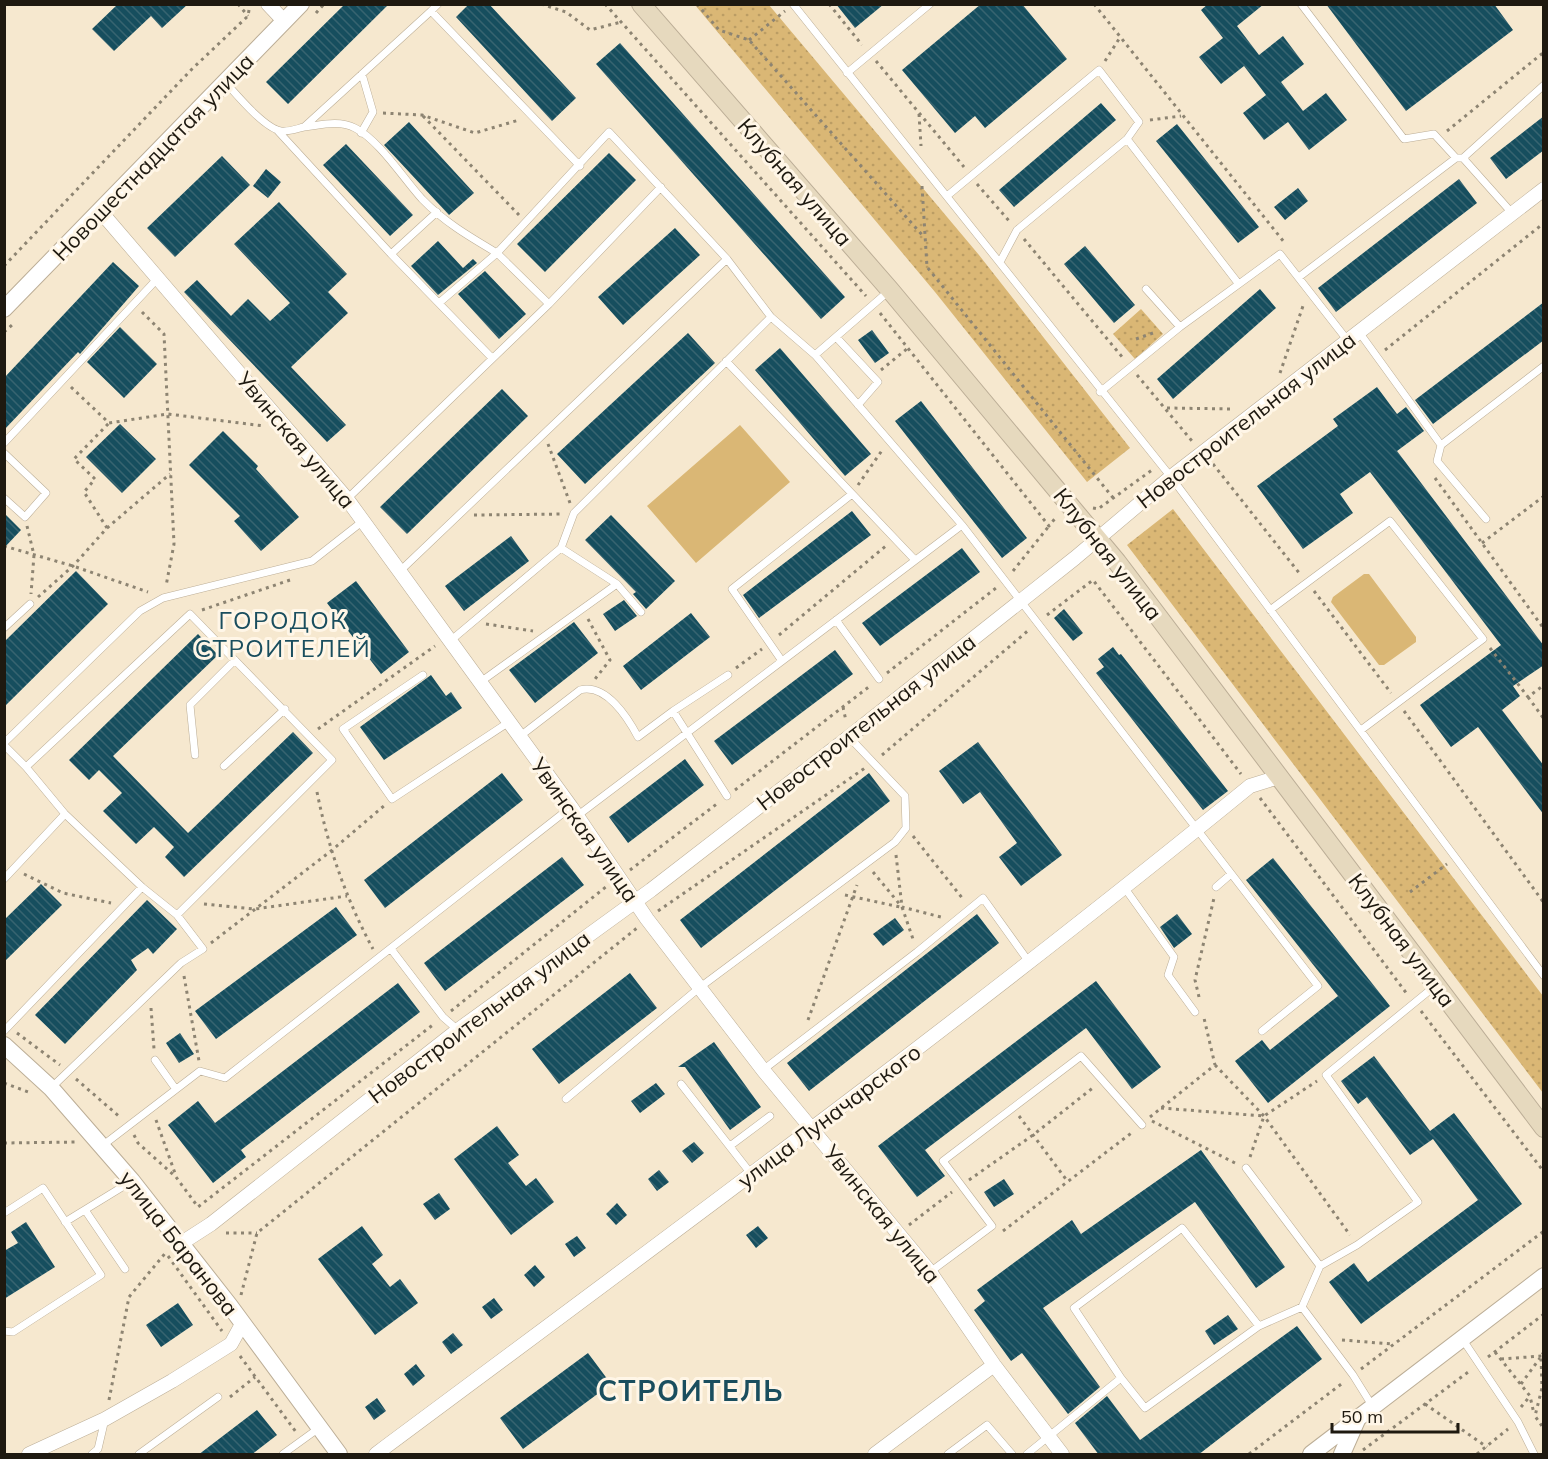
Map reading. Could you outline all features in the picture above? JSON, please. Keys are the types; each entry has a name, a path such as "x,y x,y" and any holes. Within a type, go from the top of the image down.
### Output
{"main road":[{"name":"Клубная улица","path":"641,4 890,290 1027,453 1095,540 1117,562 1544,1128"}],"street":[{"path":"268,4 284,21"},
{"name":"Новошестнадцатая улица","path":"5,307 101,212 301,4"},
{"name":"Новостроительная улица","path":"172,1248 211,1224 458,1030 634,901 849,737 1021,601 1171,477 1544,189"},
{"name":"Увинская улица","path":"101,212 363,520 574,811 647,920 763,1070 930,1272 994,1365 1062,1455"},
{"name":"улица Луначарского","path":"376,1455 752,1175 1029,962 1250,786 1279,777"},
{"name":"улица Баранова","path":"6,1050 51,1088 132,1181 172,1248 230,1306 339,1455"},
{"path":"1311,1455 1542,1280"},
{"path":"29,1455 105,1419 231,1344 242,1324"},
{"path":"875,1455 994,1365"},
{"path":"1342,1455 1358,1418"}],"lane":[{"path":"304,127 438,4"},
{"path":"847,73 930,4"},
{"path":"1301,4 1404,139 1434,134 1512,213"},
{"path":"793,5 1000,262 1100,392 1171,477 1544,976"},
{"path":"431,11 580,165"},
{"path":"946,196 1099,70 1139,122 1127,139 1017,230 1000,262"},
{"path":"361,133 373,112 362,74"},
{"path":"226,83 277,130 391,254 492,358"},
{"path":"1299,277 1460,158 1544,85"},
{"path":"277,130 289,131 337,123 361,133 437,212 455,228 497,253 549,304"},
{"path":"439,303 497,253 609,132 727,259 771,317 815,355 962,525 1003,582 1021,601 1318,986 1262,1031"},
{"path":"1127,139 1238,283"},
{"path":"346,499 549,304 661,187"},
{"path":"391,254 437,212"},
{"path":"1100,392 1180,327 1280,254 1308,290 1377,357 1441,445"},
{"path":"399,572 727,259"},
{"path":"4,443 158,278"},
{"path":"1146,289 1180,327"},
{"path":"815,355 890,290"},
{"path":"448,640 473,622 561,548 574,513 771,317"},
{"path":"836,337 878,382 858,405"},
{"path":"726,361 915,560"},
{"path":"1486,519 1437,461 1441,445 1544,366"},
{"path":"4,453 46,493 25,517 4,498"},
{"path":"782,661 732,589 852,494"},
{"path":"51,1088 181,963 203,950 177,915 142,887 64,814 5,744 140,611 163,598 312,561 363,520"},
{"path":"1270,610 1390,521 1483,639 1361,730"},
{"path":"102,1146 200,1071 225,1078 574,811 688,732 962,525"},
{"path":"561,548 617,584 641,612"},
{"path":"479,683 617,584"},
{"path":"4,628 30,604"},
{"path":"26,767 190,614 285,709 332,760 177,915"},
{"path":"836,620 879,679"},
{"path":"195,755 190,705 235,660"},
{"path":"423,675 343,729 392,799 508,722"},
{"path":"519,737 580,690 589,687 626,714 638,737 728,675"},
{"path":"224,766 285,709"},
{"path":"674,711 727,796"},
{"path":"566,1099 699,988 895,842 906,828 905,796 849,737"},
{"path":"4,879 64,814"},
{"path":"1216,887 1231,874"},
{"path":"7,1029 142,887"},
{"path":"1124,887 1174,957 1168,975 1195,1012"},
{"path":"763,1070 971,910 983,898 1029,962"},
{"path":"391,949 443,1017 458,1030"},
{"path":"1258,1326 1182,1228 1074,1308 1121,1378 1145,1408 1258,1326 1302,1307 1320,1266 1357,1245 1418,1202 1326,1075 1436,986"},
{"path":"930,1272 992,1226 943,1161 1081,1056 1142,1125"},
{"path":"156,1060 175,1088"},
{"path":"681,1084 752,1175"},
{"path":"730,1146 770,1116"},
{"path":"1246,1168 1320,1266"},
{"path":"65,1222 132,1181"},
{"path":"4,1213 43,1188 101,1275 13,1332 4,1331"},
{"path":"85,1210 124,1269"},
{"path":"1302,1307 1374,1407"},
{"path":"1462,1339 1518,1422 1534,1455"},
{"path":"1027,1455 1121,1378"},
{"path":"139,1455 218,1397"},
{"path":"92,1455 98,1449 105,1419"},
{"path":"948,1455 987,1425 1012,1455"},
{"path":"283,1455 319,1428"}],"path":[{"path":"238,4 248,16"},
{"path":"4,266 192,69 248,16 250,4"},
{"path":"541,4 566,12 591,30 621,22"},
{"path":"697,4 720,30 749,40 925,238"},
{"path":"1094,4 1285,244"},
{"path":"749,40 793,5"},
{"path":"1099,70 1120,38"},
{"path":"1438,139 1544,52"},
{"path":"373,112 422,115 475,133 532,116"},
{"path":"919,114 927,267 1114,499"},
{"path":"422,115 526,222"},
{"path":"1139,122 1181,116"},
{"path":"1377,357 1544,224"},
{"path":"1280,373 1308,290"},
{"path":"4,546 73,566 163,598 174,544 164,334 134,304"},
{"path":"873,376 908,348"},
{"path":"64,379 109,423"},
{"path":"1167,408 1233,409"},
{"path":"107,528 84,492 95,479 74,459 109,423 168,414 287,429"},
{"path":"457,516 574,513 544,433"},
{"path":"852,494 889,441"},
{"path":"30,604 73,566 107,528 171,473"},
{"path":"1226,477 1398,703 1544,903"},
{"path":"1482,543 1544,496"},
{"path":"25,517 34,555 30,604"},
{"path":"7,1029 67,1071 129,1126 138,1143 176,1177 198,1206 443,1017 619,877 637,866 1003,582 1049,526"},
{"path":"728,675 895,539"},
{"path":"213,1318 241,1297 257,1233 647,920 873,763 1037,623 1093,580 1544,1172"},
{"path":"582,609 610,660 589,687"},
{"path":"473,622 549,633"},
{"path":"1483,639 1544,719"},
{"path":"309,736 448,640"},
{"path":"1528,697 1544,686"},
{"path":"314,779 331,851 353,913 378,959"},
{"path":"203,950 331,851 392,799"},
{"path":"906,828 971,910"},
{"path":"895,842 902,907 917,952"},
{"path":"1410,892 1455,858"},
{"path":"802,1039 852,896 866,864 902,907"},
{"path":"14,869 63,893 124,905"},
{"path":"830,891 956,921"},
{"path":"190,902 255,909 347,896"},
{"path":"181,963 198,1046 200,1071"},
{"path":"149,993 156,1060"},
{"path":"1215,1065 1264,1116 1357,1245"},
{"path":"1148,1119 1246,1168 1264,1116 1326,1075"},
{"path":"898,1233 961,1185 1033,1135 1102,1080"},
{"path":"4,1083 32,1093 39,1101"},
{"path":"151,1107 176,1177"},
{"path":"1013,1107 1068,1182"},
{"path":"1161,1108 1264,1116"},
{"path":"70,1134 84,1149"},
{"path":"4,1143 78,1142"},
{"path":"1248,1455 1544,1231"},
{"path":"216,1233 257,1233"},
{"path":"105,1419 129,1297 172,1248 213,1318 302,1440"},
{"path":"1356,1455 1544,1314"},
{"path":"1326,1339 1394,1344"},
{"path":"1495,1352 1530,1396 1535,1416 1544,1429"},
{"path":"1501,1359 1543,1355"},
{"path":"1521,1384 1543,1355"},
{"path":"1535,1416 1542,1388 1543,1355"},
{"path":"218,1397 223,1403 255,1377"},
{"path":"1425,1404 1487,1447"},
{"path":"1477,1455 1518,1422"}],"shaded area":[{"path":"695,5 769,5 979,255 1130,448 1087,482 935,292"},
{"path":"1141,309 1163,334 1135,359 1113,334"},
{"path":"740,425 790,482 696,563 647,506"},
{"path":"1173,509 1543,996 1543,1093 1127,545"},
{"path":"1364,574 1369,574 1416,637 1416,642 1384,665 1379,665 1331,602 1333,597"}],"building":[{"path":"118,4 188,4 162,28 151,16 114,51 92,29"},
{"path":"345,4 389,4 288,104 266,82"},
{"path":"469,4 489,4 576,98 552,121 456,17"},
{"path":"836,4 884,4 855,28"},
{"path":"981,4 1022,4 1067,59 985,128 975,116 955,133 902,70"},
{"path":"1208,4 1264,4 1237,26 1259,55 1283,36 1304,64 1281,82 1303,111 1326,93 1347,120 1309,150 1288,122 1264,140 1243,113 1266,95 1244,66 1221,84 1199,57 1223,38 1201,10"},
{"path":"1326,4 1494,4 1513,30 1406,111"},
{"path":"620,43 845,297 821,319 596,64"},
{"path":"1101,103 1116,120 1014,207 999,190"},
{"path":"1544,116 1544,150 1506,179 1490,158"},
{"path":"409,122 474,193 449,215 384,145"},
{"path":"1177,124 1259,227 1238,243 1156,141"},
{"path":"346,144 413,215 390,236 323,165"},
{"path":"609,153 636,180 545,272 517,244"},
{"path":"222,156 250,185 175,257 147,228"},
{"path":"266,169 281,182 268,198 253,186"},
{"path":"1459,179 1477,203 1336,312 1318,288"},
{"path":"1298,188 1308,201 1285,220 1274,207"},
{"path":"279,202 347,274 328,292 348,313 291,367 346,425 327,442 184,292 197,280 231,316 248,299 270,321 290,303 234,244"},
{"path":"675,228 700,255 623,325 598,297"},
{"path":"438,241 463,268 473,259 477,263 438,295 411,266"},
{"path":"1085,246 1135,305 1114,323 1064,264"},
{"path":"113,262 139,286 80,354 78,352 4,430 4,378"},
{"path":"485,271 526,314 499,339 458,294"},
{"path":"1260,289 1276,308 1173,399 1157,379"},
{"path":"1544,302 1544,340 1433,424 1415,400"},
{"path":"120,327 157,364 124,398 87,362"},
{"path":"872,330 889,353 875,363 858,340"},
{"path":"688,333 715,363 585,484 557,454"},
{"path":"780,348 871,454 845,476 755,370"},
{"path":"1377,387 1397,414 1406,407 1424,431 1397,451 1544,646 1544,665 1513,686 1520,696 1502,710 1544,766 1544,815 1478,727 1451,747 1420,705 1501,645 1370,472 1340,494 1353,513 1303,549 1257,486 1338,426 1333,419"},
{"path":"502,389 528,416 407,534 380,507"},
{"path":"921,401 1027,538 1002,558 895,421"},
{"path":"120,424 156,459 122,493 86,457"},
{"path":"223,431 258,466 256,469 299,517 261,551 234,521 240,516 189,465"},
{"path":"852,511 871,535 759,618 743,595"},
{"path":"4,513 21,530 4,548"},
{"path":"611,515 675,581 646,609 633,594 636,592 585,540"},
{"path":"511,536 529,561 464,611 445,586"},
{"path":"962,548 980,572 880,646 862,623"},
{"path":"76,571 108,604 4,707 4,642"},
{"path":"356,581 409,652 381,674 327,603"},
{"path":"624,600 637,616 615,631 603,614"},
{"path":"1064,609 1083,633 1073,641 1054,618"},
{"path":"691,613 710,637 641,690 623,666"},
{"path":"574,622 598,653 535,703 509,670"},
{"path":"198,634 218,655 113,756 188,833 293,732 313,753 184,877 165,857 174,847 154,827 136,844 103,811 122,793 99,770 89,780 69,760"},
{"path":"1113,647 1119,655 1121,654 1228,791 1203,810 1096,673 1104,667 1098,659"},
{"path":"835,650 853,674 732,765 714,741"},
{"path":"431,675 446,696 451,692 462,708 384,760 360,727"},
{"path":"978,742 1062,855 1021,886 999,857 1017,843 980,792 963,804 939,771"},
{"path":"685,759 704,785 628,843 609,817"},
{"path":"502,773 523,800 385,908 364,880"},
{"path":"869,773 890,801 701,948 680,920"},
{"path":"562,857 584,885 445,991 424,963"},
{"path":"1273,858 1390,1006 1268,1103 1235,1061 1262,1040 1270,1050 1338,996 1246,880"},
{"path":"41,884 62,905 4,962 4,920"},
{"path":"147,900 177,929 153,954 148,948 131,960 137,970 65,1044 35,1015"},
{"path":"336,907 357,935 216,1039 195,1011"},
{"path":"977,914 999,943 809,1091 787,1063"},
{"path":"1177,914 1192,934 1174,948 1160,927"},
{"path":"895,918 904,930 883,946 873,934"},
{"path":"630,973 657,1008 559,1084 532,1049"},
{"path":"1096,981 1161,1067 1132,1089 1086,1028 925,1150 945,1176 917,1197 878,1146"},
{"path":"398,983 420,1012 241,1150 246,1157 213,1183 168,1125 198,1101 215,1123"},
{"path":"180,1033 194,1054 179,1063 166,1043"},
{"path":"714,1042 761,1107 730,1130 685,1067 678,1067"},
{"path":"1374,1056 1430,1131 1454,1113 1522,1204 1361,1324 1329,1282 1354,1263 1368,1282 1478,1200 1433,1139 1410,1155 1367,1097 1358,1104 1341,1081"},
{"path":"656,1083 665,1094 640,1113 631,1101"},
{"path":"497,1126 519,1155 508,1163 526,1186 536,1178 554,1202 511,1235 454,1159"},
{"path":"694,1142 704,1153 692,1163 682,1151"},
{"path":"1201,1150 1285,1267 1256,1288 1195,1202 1043,1308 1100,1387 1068,1414 1022,1353 1011,1361 974,1310 985,1301 977,1290 1072,1220 1081,1234"},
{"path":"659,1170 669,1182 657,1191 648,1179"},
{"path":"1004,1179 1014,1194 994,1207 984,1192"},
{"path":"439,1193 450,1209 435,1220 423,1204"},
{"path":"617,1203 627,1215 616,1225 606,1214"},
{"path":"26,1222 55,1267 4,1299 4,1251 18,1243 11,1232"},
{"path":"362,1226 383,1255 372,1264 390,1287 400,1279 418,1303 375,1335 318,1259"},
{"path":"758,1226 768,1238 756,1248 746,1235"},
{"path":"577,1236 586,1248 574,1257 565,1244"},
{"path":"535,1265 545,1277 534,1287 524,1275"},
{"path":"494,1298 503,1310 491,1319 482,1307"},
{"path":"178,1303 193,1325 161,1347 146,1325"},
{"path":"1228,1315 1238,1329 1214,1345 1205,1331"},
{"path":"1297,1326 1322,1359 1198,1455 1099,1455 1075,1423 1107,1396 1140,1440"},
{"path":"453,1333 463,1345 451,1354 442,1342"},
{"path":"588,1353 611,1384 523,1449 500,1418"},
{"path":"416,1364 425,1376 413,1386 404,1374"},
{"path":"377,1398 386,1411 374,1420 365,1407"},
{"path":"257,1410 277,1435 251,1455 198,1455"}],"district":[{"name":"ГОРОДОК СТРОИТЕЛЕЙ","path":"283,635"},
{"name":"СТРОИТЕЛЬ","path":"691,1391"}]}
